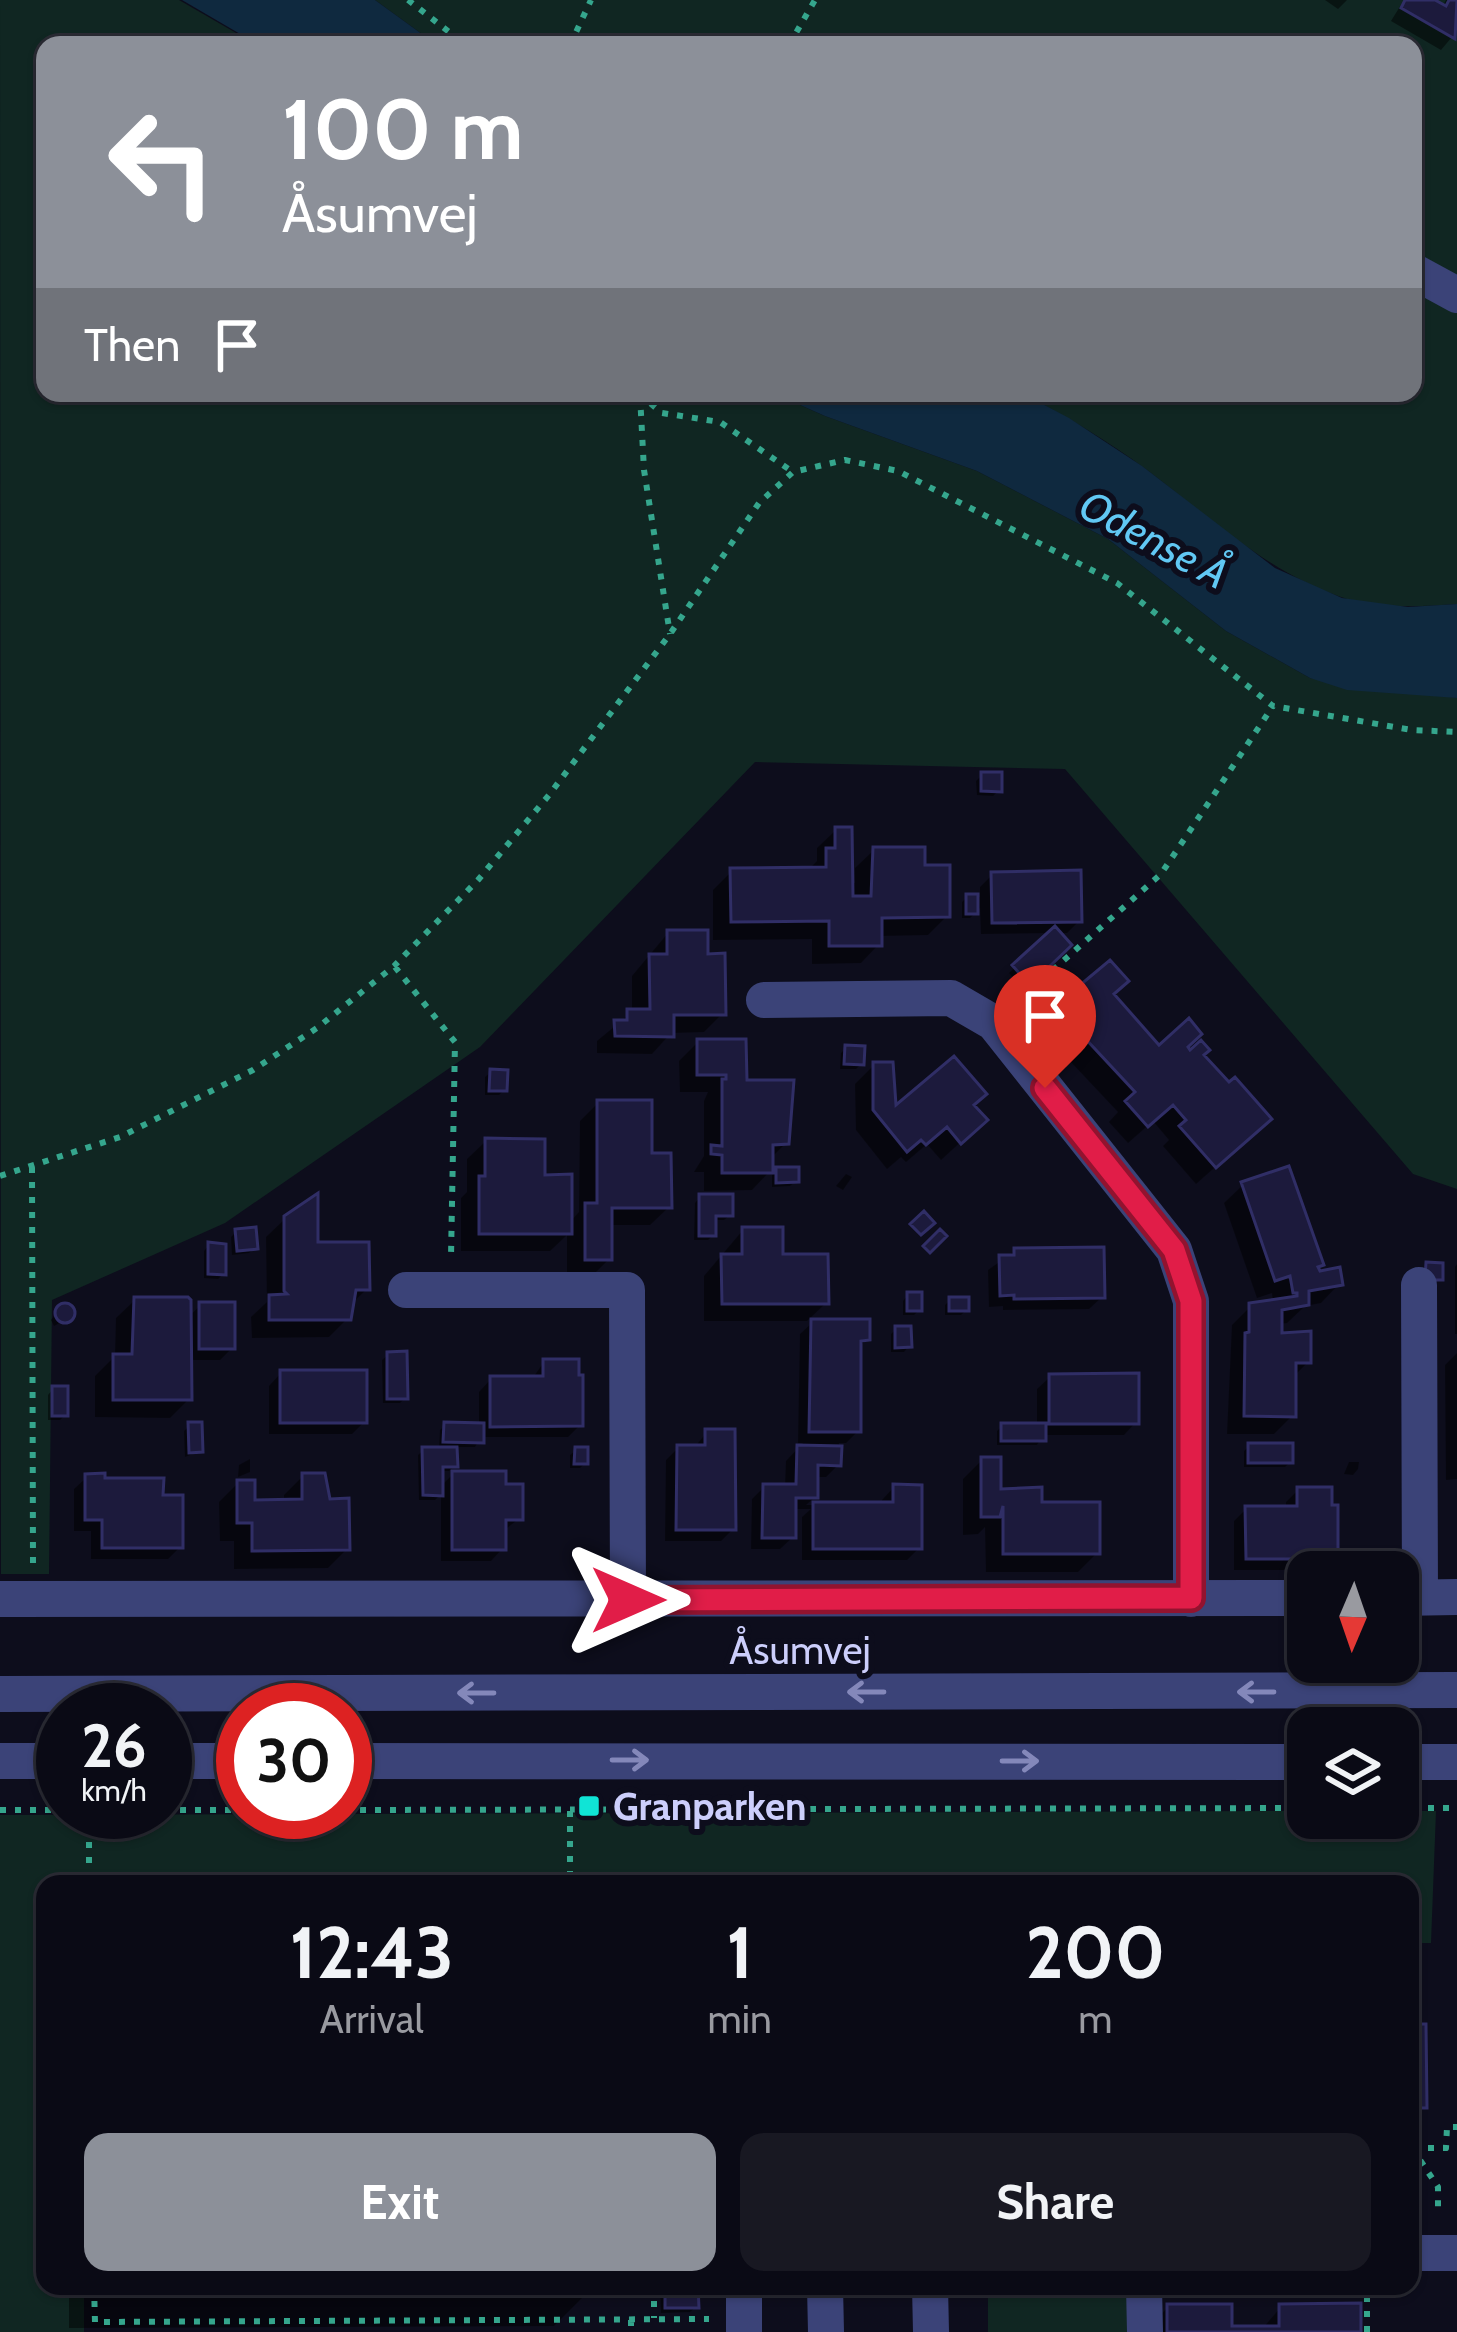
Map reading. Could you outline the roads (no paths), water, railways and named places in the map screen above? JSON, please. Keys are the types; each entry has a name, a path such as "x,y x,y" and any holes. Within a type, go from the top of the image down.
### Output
{"street":[{"path":"1422,276 1457,295"},
{"path":"764,1000 951,998 994,1023 1174,1250 1191,1301 1191,1598"},
{"path":"1411,1551 1419,1285"},
{"path":"406,1290 627,1290 628,1600"},
{"name":"Åsumvej","path":"16,1599 1287,1598"},
{"path":"1419,1598 1457,1598"},
{"name":"Åsumvej","path":"0,1694 1457,1690"},
{"path":"0,1761 36,1761"},
{"path":"372,1761 1287,1762"},
{"path":"1419,1762 1457,1762"},
{"path":"1419,2253 1457,2253"},
{"path":"744,2295 744,2332"},
{"path":"825,2295 826,2332"},
{"path":"931,2295 931,2332"},
{"path":"1144,2295 1145,2332"}],"water":[{"path":"182,0 375,0 425,36 244,36"},
{"name":"Odense Å","path":"793,402 1039,402 1142,466 1275,568 1342,598 1408,607 1457,604 1457,698 1347,690 1310,678 1226,631 1108,539 977,471"}],"place":[{"name":"Granparken","path":"589,1806"}]}
